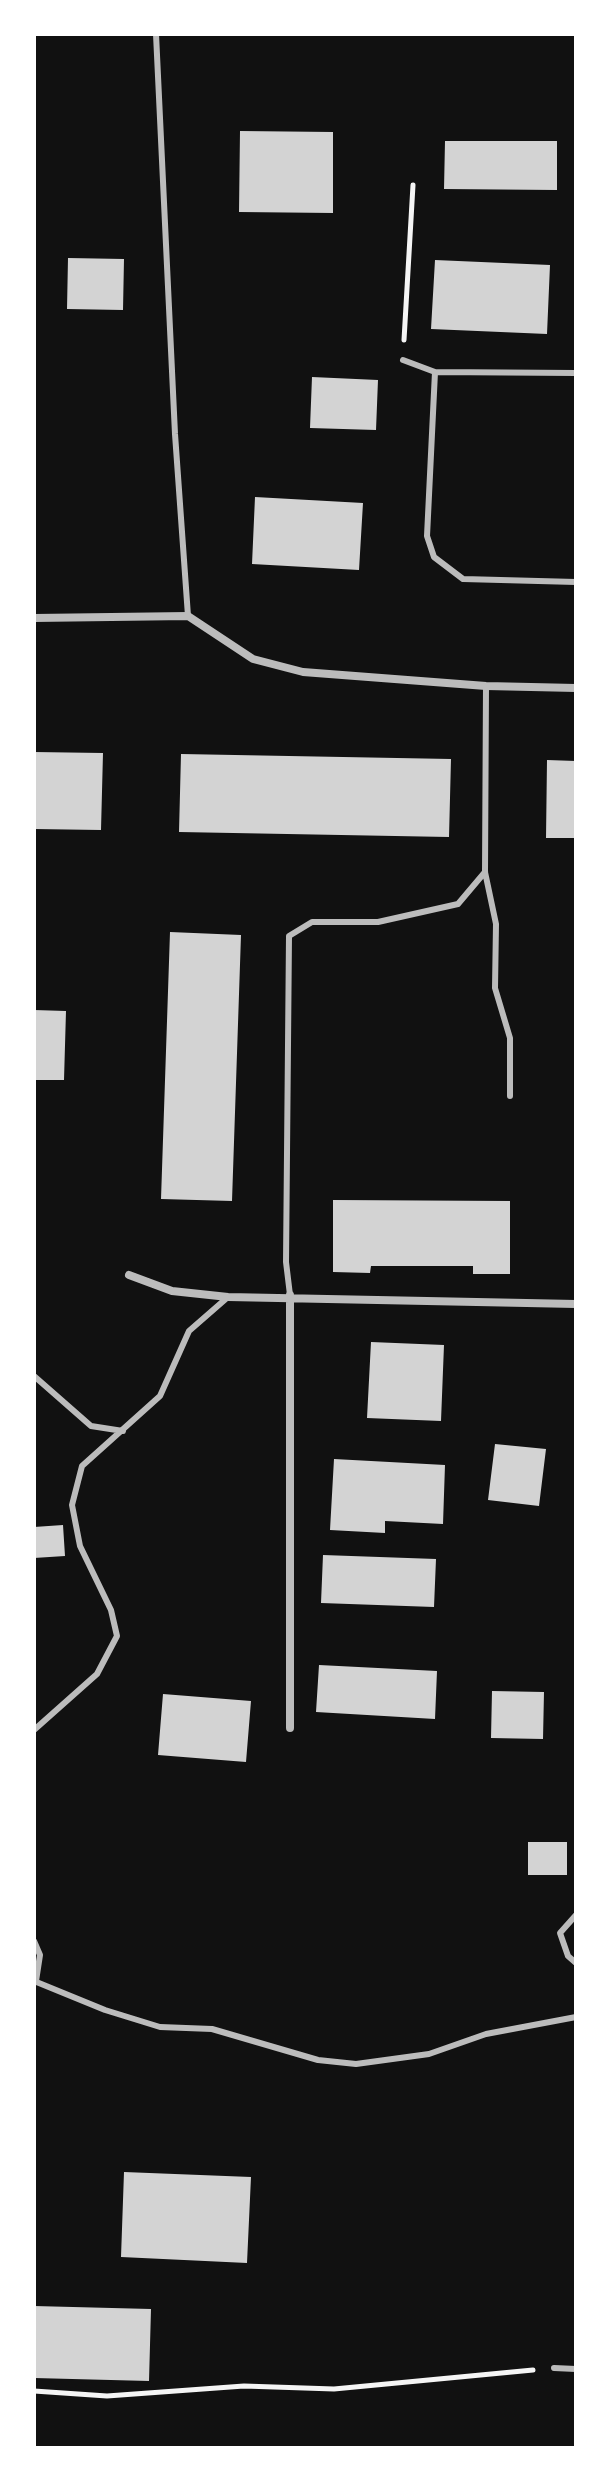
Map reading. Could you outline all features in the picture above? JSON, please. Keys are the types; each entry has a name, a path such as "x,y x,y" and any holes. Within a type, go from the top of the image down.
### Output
{"street":[{"path":"34,618 188,616 253,659 303,672 486,686 576,688"},
{"path":"129,1275 172,1291 228,1297 290,1295 576,1304"},
{"path":"290,1295 290,1728"}],"lane":[{"path":"156,34 175,434 188,616"},
{"path":"403,360 435,372 576,373"},
{"path":"435,372 427,536 434,557 463,579 576,582"},
{"path":"486,686 485,872 496,924 495,988 510,1038 510,1096"},
{"path":"290,1295 286,1262 289,936 312,922 378,922 458,904 485,872"},
{"path":"34,1730 97,1674 117,1636 111,1610 80,1546 72,1505 82,1466 160,1396 189,1331 228,1297"},
{"path":"34,1376 91,1426 123,1431"},
{"path":"576,1915 560,1933 568,1956 576,1963"},
{"path":"34,1941 40,1955 35,1981 105,2010 160,2027 212,2029 318,2060 356,2064 429,2054 486,2034 576,2017"},
{"path":"554,2368 576,2369"}],"path":[{"path":"403,360 413,185"},
{"path":"34,2391 107,2396 244,2386 334,2389 554,2368"}],"building":[{"path":"240,131 333,132 333,213 239,212"},
{"path":"445,141 557,141 557,190 444,189"},
{"path":"68,258 124,259 123,310 67,309"},
{"path":"435,260 550,265 547,334 431,329"},
{"path":"312,377 378,380 376,430 310,428"},
{"path":"255,497 363,503 359,570 252,564"},
{"path":"34,752 103,753 101,830 34,829"},
{"path":"181,754 451,759 449,837 179,832"},
{"path":"547,760 576,761 576,838 546,838"},
{"path":"170,932 241,935 232,1201 161,1199"},
{"path":"34,1010 66,1011 64,1080 34,1080"},
{"path":"333,1200 510,1201 510,1274 473,1274 473,1266 371,1266 370,1273 333,1272"},
{"path":"371,1342 444,1345 441,1421 367,1418"},
{"path":"495,1444 546,1449 539,1506 488,1500"},
{"path":"334,1459 445,1465 443,1524 385,1521 385,1533 330,1530"},
{"path":"63,1525 65,1556 34,1558 34,1527"},
{"path":"323,1555 436,1559 434,1607 321,1603"},
{"path":"319,1665 437,1671 435,1719 316,1712"},
{"path":"492,1691 544,1692 543,1739 491,1738"},
{"path":"163,1694 251,1701 246,1762 158,1755"},
{"path":"528,1842 567,1842 567,1875 528,1875"},
{"path":"124,2172 251,2177 247,2263 121,2257"},
{"path":"34,2306 151,2309 149,2381 34,2378"}]}
